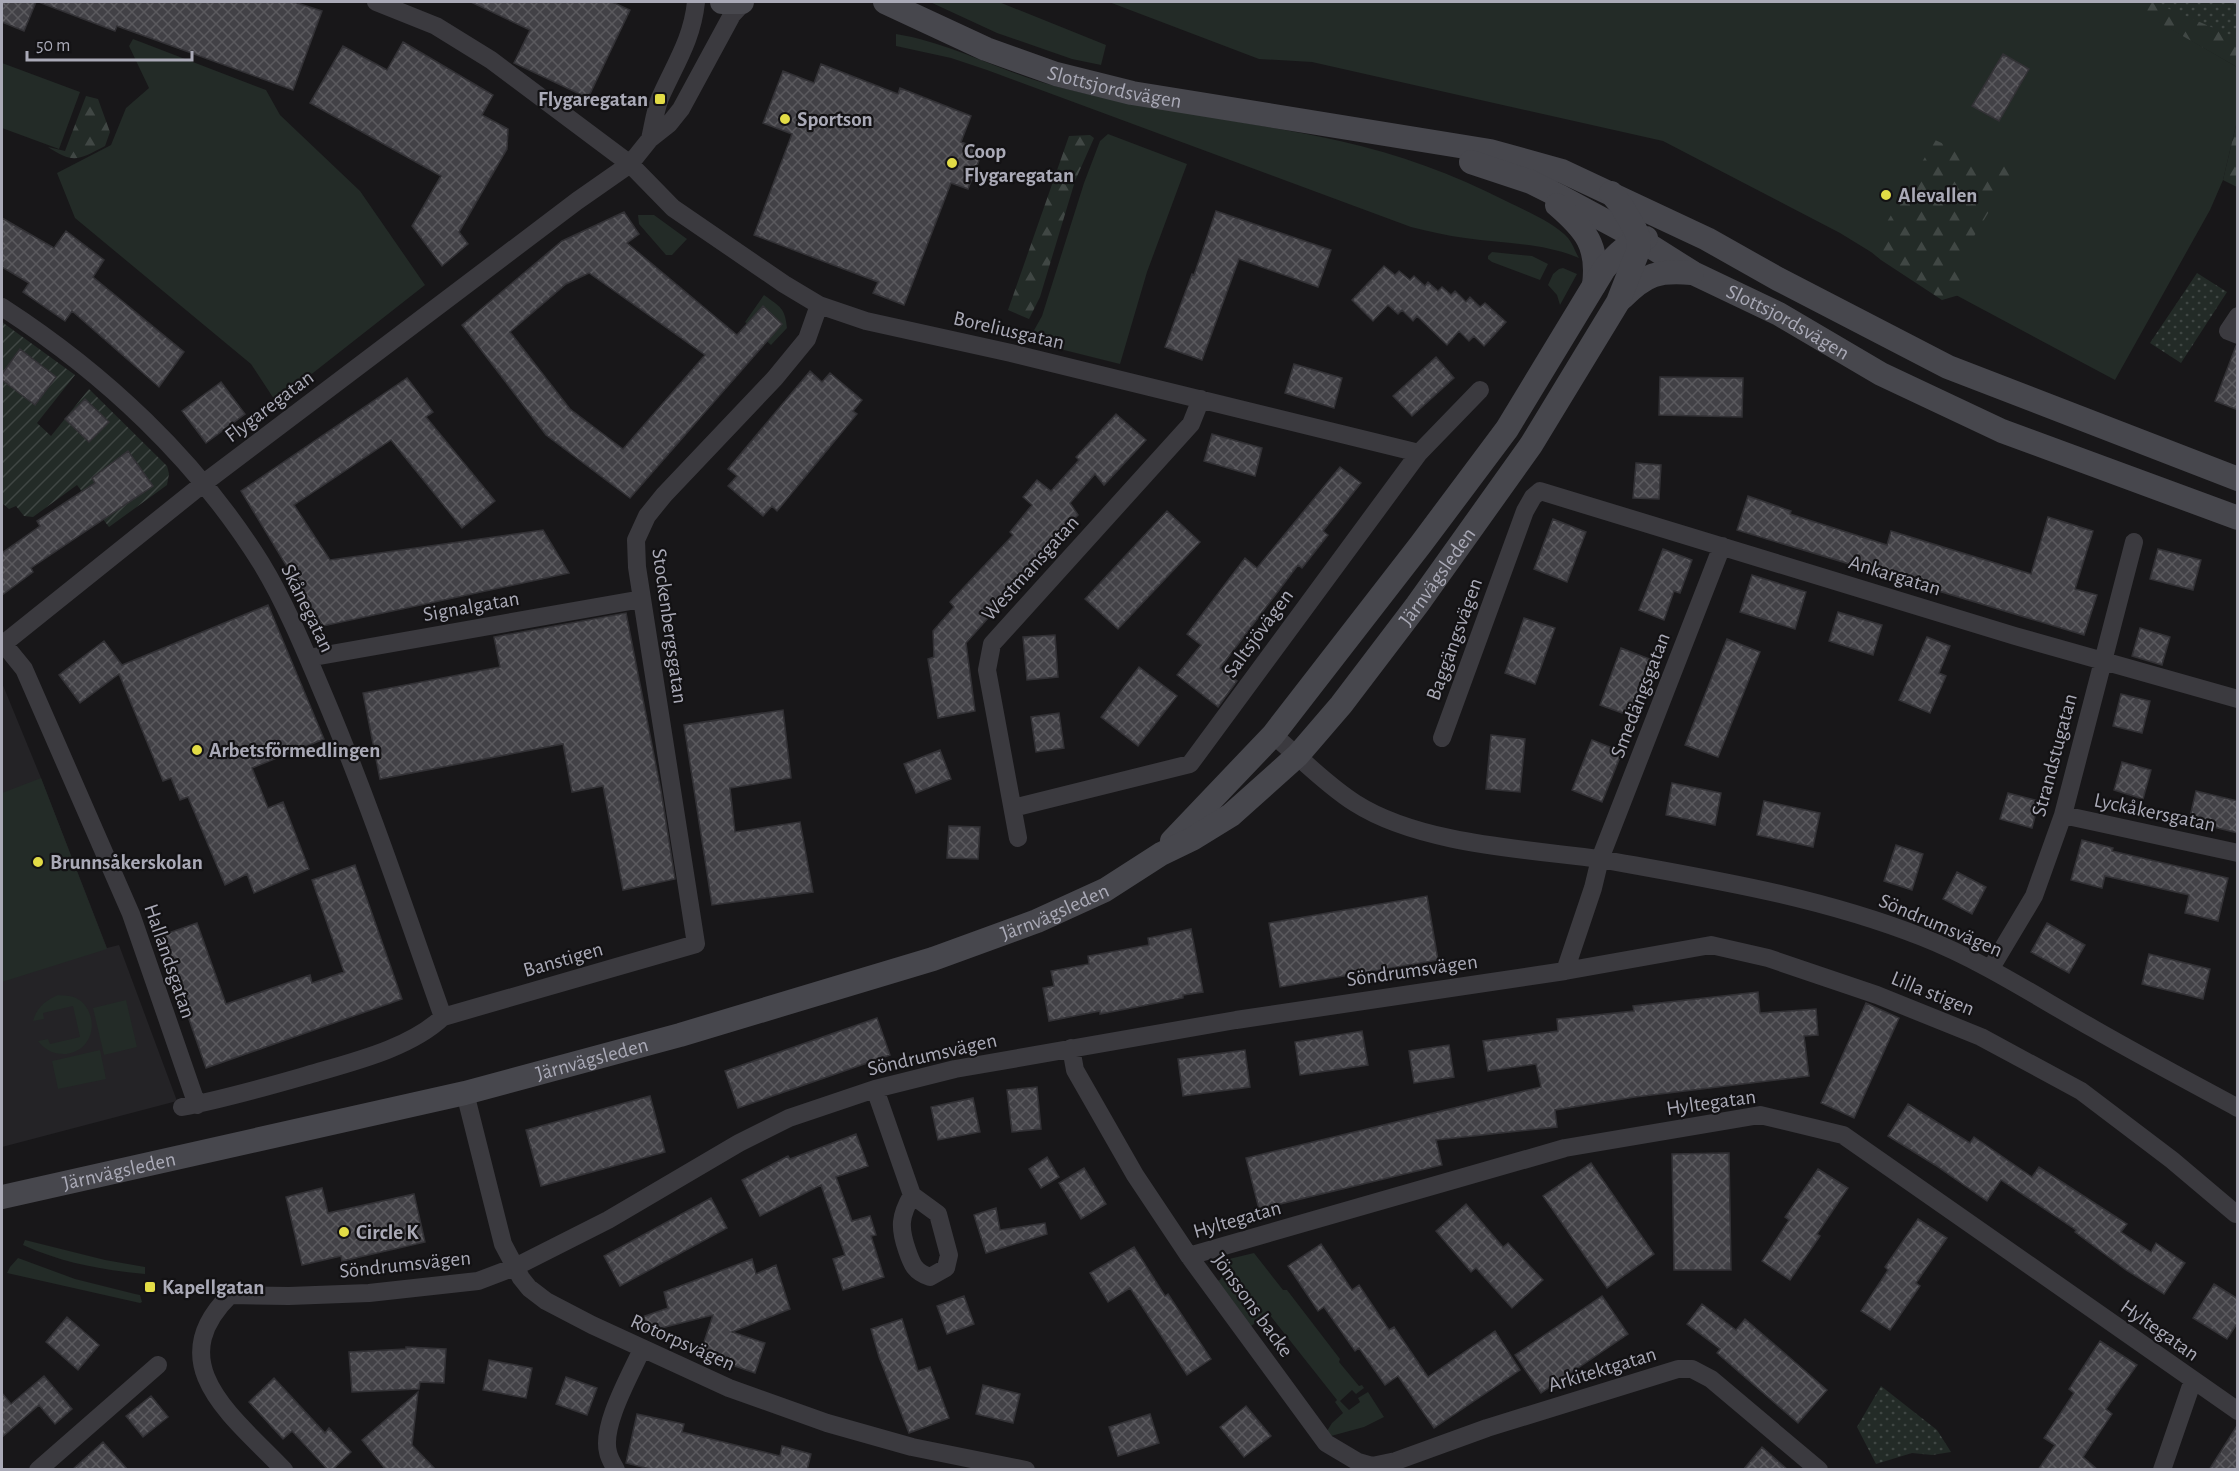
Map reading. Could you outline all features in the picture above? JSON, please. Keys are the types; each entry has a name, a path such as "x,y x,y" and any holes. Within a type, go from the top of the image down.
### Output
{"main road":[{"path":"722,2 743,2"},
{"name":"Slottsjordsvägen","path":"872,2 893,6 986,49 1056,74 1132,93 1490,151 1562,171 1707,239 1778,279 1948,367 2238,479"},
{"name":"Slottsjordsvägen","path":"1338,125 1495,169 1531,182 1639,240 1693,273 1779,314 1881,374 2002,431 2238,518"},
{"path":"1531,182 1583,229 1595,252 1594,287"},
{"path":"1611,193 1630,218 1639,240"},
{"name":"Järnvägsleden","path":"1161,854 1273,735 1507,429 1613,259 1639,240 1673,236 1707,239"},
{"name":"Järnvägsleden","path":"2,1197 465,1093 680,1035 933,960 1037,921 1105,890 1161,854 1192,839 1231,815 1298,755 1341,705 1418,605 1531,445 1618,302 1638,251 1639,240"},
{"path":"1618,302 1635,285 1656,273 1693,273"}],"street":[{"name":"Boreliusgatan","path":"376,2 436,26 491,60 630,164 673,208 784,284 819,305 866,321 1011,353 1419,453"},
{"name":"Flygaregatan","path":"650,139 660,99 687,44 694,23 696,2"},
{"name":"Flygaregatan","path":"2,644 204,483 577,201 630,164 650,139 669,124 681,109 732,15 743,2"},
{"name":"Stockenbergsgatan","path":"696,944 635,545 647,516 664,495 775,378 807,339 819,305"},
{"name":"Skånegatan","path":"2,307 85,365 148,423 204,483 261,564 308,658 357,772 443,1017"},
{"name":"Saltsjövägen","path":"1013,808 1190,764 1419,453 1480,390"},
{"name":"Westmansgatan","path":"1018,838 987,670 993,644 1191,424 1201,399"},
{"name":"Ankargatan","path":"1540,491 2015,636 2238,699"},
{"name":"Baggängsvägen","path":"1442,738 1525,511 1533,497 1540,491"},
{"name":"Strandstugatan","path":"1991,968 2034,896 2063,814 2134,542"},
{"name":"Smedängsgatan","path":"1600,859 1722,546"},
{"name":"Signalgatan","path":"308,658 642,599"},
{"name":"Hallandsgatan","path":"2,644 24,669 131,914 189,1106 368,1057 429,1030 443,1017"},
{"name":"Söndrumsvägen","path":"1273,735 1354,802 1404,826 1442,837 1600,859 1744,885 1829,905 1922,937 1991,968 2093,1029 2238,1108"},
{"name":"Lyckåkersgatan","path":"2063,814 2238,853"},
{"path":"1565,970 1593,888 1600,859"},
{"name":"Banstigen","path":"443,1017 696,944"},
{"name":"Lilla stigen","path":"1565,970 1711,945 1768,958 1877,995 1981,1037 2081,1091 2172,1160 2236,1214"},
{"name":"Söndrumsvägen","path":"284,1470 219,1401 207,1384 201,1364 201,1349 207,1323 215,1310 230,1295 289,1296 369,1293 478,1281 514,1267 608,1220 739,1143 789,1119 875,1089 955,1069 1378,997 1565,970"},
{"name":"Jönssons backe","path":"1071,1048 1075,1070 1080,1080 1136,1175 1189,1256 1326,1443 1372,1468"},
{"path":"875,1089 912,1195"},
{"name":"Rotorpsvägen","path":"465,1093 502,1244 514,1267 529,1288 546,1301 642,1349 729,1388 827,1423 912,1448 1026,1470"},
{"name":"Hyltegatan","path":"1189,1256 1565,1148 1760,1115 1843,1134 2238,1411"},
{"path":"616,1470 608,1453 607,1438 612,1420 642,1349"},
{"path":"38,1470 158,1365"},
{"name":"Arkitektgatan","path":"1372,1468 1487,1428 1678,1369 1692,1369 1711,1379 1819,1470"},
{"path":"2162,1470 2193,1380"}],"shaded area":[{"name":"Brunnsåkerskolan","path":"2,683 107,948 119,945 177,1101 2,1147"}],"green space":[{"path":"930,2 999,2 1106,45 1101,65 1072,59 997,33"},
{"name":"Alevallen","path":"1109,2 2125,2 2237,67 2237,121 2223,180 2210,210 2115,380 1881,255 1881,260 1840,233 1663,141 1312,62 1259,59"},
{"path":"2123,2 2237,2 2237,67"},
{"path":"2153,2 2237,2 2237,38"},
{"path":"896,34 937,44 1035,80 1090,95 1305,134 1362,146 1404,159 1466,182 1547,222 1568,238 1579,258 1537,246 1458,237 1411,227 987,70 951,58 896,46"},
{"path":"133,39 266,90 280,115 360,191 425,285 276,402 251,364 75,218 57,173 111,145 126,108 149,88 129,46"},
{"path":"2,63 80,92 59,149 2,128"},
{"path":"86,96 98,99 110,132 105,146 82,157 70,158 48,147 65,151"},
{"path":"2237,121 2237,187 2223,180"},
{"path":"1108,134 1187,164 1147,272 1120,364 1028,341 1042,316 1084,183 1100,141"},
{"path":"1090,135 1094,138 1075,181 1040,297 1029,319 1008,310 1069,136"},
{"path":"1935,140 1993,166 2005,162 2011,172 1956,266 1966,293 1942,300 1881,260 1877,239"},
{"path":"638,215 654,215 687,239 672,255 666,255 639,224"},
{"path":"1492,252 1532,256 1548,264 1540,280 1492,262 1488,256"},
{"path":"1563,268 1577,274 1560,305 1557,295 1548,285 1553,274"},
{"path":"2197,273 2227,292 2181,363 2150,343"},
{"path":"764,295 781,308 787,328 771,345 745,322"},
{"path":"2,322 75,375 37,423 51,436 89,389 167,466 169,474 167,485 109,527 77,485 33,517 24,516 16,506 9,509 2,503"},
{"path":"41,778 107,949 2,982 2,793"},
{"path":"58,995 76,998 86,1006 91,1018 91,1031 86,1043 75,1052 68,1054 48,1050 38,1041 48,1039 50,1044 80,1037 73,1006 43,1013 44,1019 33,1021 42,1005"},
{"path":"126,1000 137,1047 104,1055 93,1008"},
{"path":"100,1050 106,1079 58,1089 52,1061"},
{"path":"25,1240 105,1260 145,1267 145,1274 98,1268 68,1261 23,1245"},
{"path":"1254,1253 1283,1290 1287,1290 1340,1359 1339,1362 1359,1386 1362,1385 1364,1388 1356,1394 1352,1390 1340,1401 1349,1410 1360,1402 1358,1398 1368,1392 1384,1417 1364,1427 1331,1436 1327,1431 1343,1413 1335,1402 1337,1400 1269,1314 1248,1328 1215,1281 1220,1280 1229,1259"},
{"path":"18,1258 75,1279 140,1295 142,1302 7,1273"},
{"path":"1881,1386 1937,1430 1951,1452 1932,1455 1912,1453 1876,1464 1857,1427"}],"building":[{"path":"2,2 36,2 24,31 2,22"},
{"path":"42,2 294,2 322,11 293,90 117,26 115,31"},
{"path":"471,2 612,2 630,10 588,98 514,63 530,30"},
{"path":"403,42 493,95 482,115 508,129 507,149 459,232 468,244 442,266 412,226 441,176 310,103 343,46 387,70"},
{"path":"2003,54 2029,69 1999,121 1972,106"},
{"path":"821,64 898,94 900,88 971,116 961,142 983,150 968,189 951,183 904,305 873,293 878,282 754,235 792,134 763,123 783,71 814,83"},
{"path":"1216,211 1331,250 1318,287 1239,259 1202,360 1165,347 1192,274 1194,275"},
{"path":"624,212 639,234 627,243 737,335 763,306 782,324 630,498 546,435 462,325 562,241","holes":["589,273 705,355 623,449 570,409 510,332 566,284"]},
{"path":"2,218 54,248 66,231 104,260 93,277 184,352 159,387 72,311 65,321 23,292 29,283 2,267"},
{"path":"1384,266 1395,275 1399,271 1410,280 1414,276 1425,286 1428,282 1438,291 1442,287 1451,295 1455,291 1466,302 1470,297 1480,307 1485,303 1506,322 1484,346 1474,336 1469,341 1459,331 1447,345 1417,316 1413,321 1402,310 1398,314 1388,305 1373,321 1352,300"},
{"path":"2236,346 2238,346 2238,410 2215,401"},
{"path":"20,349 56,377 35,405 2,380 2,374"},
{"path":"1436,357 1454,378 1412,416 1393,396"},
{"path":"1294,364 1342,378 1334,408 1285,393"},
{"path":"810,371 822,382 830,373 862,400 853,411 857,414 777,511 772,506 763,516 728,486 737,476 728,469"},
{"path":"1660,377 1743,378 1742,417 1659,415"},
{"path":"407,378 433,412 426,417 495,501 462,528 391,440 294,505 330,560 543,530 569,573 323,626 241,491"},
{"path":"221,382 245,414 206,443 182,411"},
{"path":"85,399 109,422 89,442 65,419"},
{"path":"1116,414 1146,440 1104,485 1095,474 1070,503 1078,515 1016,581 1018,584 966,643 975,711 938,718 928,659 934,657 933,631 954,607 950,602 1013,535 1010,532 1032,505 1023,497 1037,480 1051,491 1079,460 1076,457"},
{"path":"1212,434 1262,448 1255,476 1204,461"},
{"path":"128,451 153,486 31,568 33,572 2,595 2,553 40,526 37,521 95,483 92,478"},
{"path":"1636,463 1661,465 1659,499 1633,498"},
{"path":"1340,467 1361,483 1323,531 1328,535 1302,568 1298,565 1220,668 1237,681 1218,707 1177,675 1201,645 1187,634 1245,558 1257,568"},
{"path":"1748,496 1791,511 1790,514 1887,545 1891,531 2031,574 2048,517 2093,531 2075,589 2097,595 2084,635 1737,530"},
{"path":"1167,511 1200,542 1118,629 1085,599"},
{"path":"1553,519 1586,532 1567,582 1534,569"},
{"path":"1663,549 1692,560 1680,593 1674,591 1664,620 1639,610"},
{"path":"2158,549 2201,560 2193,590 2150,579"},
{"path":"1752,575 1806,592 1795,629 1740,612"},
{"name":"Arbetsförmedlingen","path":"268,605 324,739 252,768 268,808 283,802 309,869 254,893 247,874 225,885 188,797 180,800 171,778 163,781 119,674 80,703 59,675 104,641 122,665"},
{"path":"1838,612 1882,625 1873,655 1829,641"},
{"path":"626,613 661,791 675,879 623,890 603,786 572,792 563,744 380,779 363,693 500,667 494,637"},
{"path":"1524,618 1555,628 1535,684 1505,673"},
{"path":"2140,628 2170,637 2162,665 2132,656"},
{"path":"1055,635 1058,677 1027,680 1023,637"},
{"path":"1927,637 1950,646 1939,673 1946,676 1930,713 1899,700"},
{"path":"1727,639 1760,652 1718,757 1685,745"},
{"path":"1621,648 1657,662 1636,718 1600,705"},
{"path":"1139,667 1177,696 1138,746 1101,717"},
{"path":"2121,694 2150,701 2142,733 2113,726"},
{"path":"783,710 791,778 730,788 735,832 800,822 813,892 712,905 684,725"},
{"path":"1059,713 1064,748 1036,752 1031,717"},
{"path":"1491,735 1525,739 1520,792 1486,789"},
{"path":"1592,740 1622,752 1602,802 1572,790"},
{"path":"940,750 951,779 916,793 904,764"},
{"path":"2122,762 2151,770 2143,799 2114,790"},
{"path":"1672,783 1721,793 1715,825 1666,815"},
{"path":"2196,791 2238,801 2238,833 2189,821"},
{"path":"2008,793 2039,801 2032,828 2000,819"},
{"path":"1764,801 1820,813 1813,847 1757,835"},
{"path":"949,826 980,827 978,859 947,858"},
{"path":"2082,840 2113,848 2112,851 2228,878 2218,921 2185,913 2189,895 2105,876 2102,888 2071,880"},
{"path":"1896,845 1923,854 1912,890 1884,881"},
{"path":"355,865 402,999 206,1068 160,936 197,923 226,1004 310,975 312,983 344,972 312,880"},
{"path":"1957,872 1986,887 1972,914 1943,899"},
{"path":"1427,896 1438,960 1280,987 1269,923"},
{"path":"2047,923 2085,945 2069,973 2031,952"},
{"path":"1191,929 1203,992 1100,1014 1100,1011 1049,1021 1043,988 1054,986 1051,971 1089,964 1088,956 1149,945 1148,938"},
{"path":"2149,954 2210,969 2203,999 2142,984"},
{"path":"1758,992 1760,1013 1816,1009 1818,1035 1804,1036 1809,1076 1635,1097 1555,1110 1557,1127 1436,1140 1442,1165 1259,1209 1246,1158 1541,1087 1536,1064 1488,1071 1483,1041 1558,1031 1557,1019 1634,1011 1633,1006"},
{"path":"1866,1003 1899,1018 1854,1118 1821,1103"},
{"path":"877,1018 890,1055 738,1108 725,1071"},
{"path":"1362,1031 1368,1065 1300,1075 1295,1042"},
{"path":"1449,1045 1454,1077 1414,1083 1409,1051"},
{"path":"1245,1050 1250,1087 1183,1096 1178,1059"},
{"path":"1037,1087 1041,1129 1012,1132 1007,1090"},
{"path":"650,1096 665,1152 541,1186 526,1130"},
{"path":"973,1098 980,1132 938,1140 931,1107"},
{"path":"1908,1104 1970,1143 1974,1137 2032,1177 2039,1167 2127,1224 2121,1232 2151,1252 2156,1243 2185,1263 2164,1294 2126,1270 2075,1232 2076,1230 2001,1180 1987,1201 1888,1136"},
{"path":"856,1134 868,1166 836,1177 852,1221 870,1216 876,1235 871,1236 884,1277 843,1290 833,1259 845,1255 821,1185 760,1216 742,1180 788,1156 790,1159"},
{"path":"1729,1153 1731,1270 1674,1270 1672,1154"},
{"path":"1047,1157 1059,1177 1041,1188 1029,1169"},
{"path":"1591,1163 1654,1254 1607,1288 1543,1196"},
{"path":"1084,1168 1106,1204 1081,1219 1059,1183"},
{"path":"1818,1169 1848,1188 1817,1234 1820,1236 1790,1280 1762,1261 1789,1220 1785,1217"},
{"path":"322,1188 328,1213 414,1194 425,1242 342,1261 341,1256 302,1265 286,1197"},
{"path":"711,1198 727,1228 620,1286 604,1256"},
{"path":"1466,1204 1503,1247 1508,1243 1543,1280 1512,1308 1476,1268 1471,1272 1436,1231"},
{"path":"996,1208 1000,1230 1045,1223 1047,1234 986,1253 974,1215"},
{"path":"1918,1219 1947,1238 1916,1283 1920,1286 1890,1330 1861,1311 1888,1270 1885,1267"},
{"path":"1321,1244 1352,1290 1359,1285 1389,1330 1394,1327 1428,1377 1495,1331 1520,1370 1434,1428 1398,1376 1385,1385 1359,1348 1355,1351 1324,1307 1318,1311 1288,1266"},
{"path":"1134,1247 1165,1296 1168,1294 1211,1359 1187,1375 1130,1288 1108,1302 1090,1273"},
{"path":"752,1259 756,1274 776,1265 790,1309 732,1332 765,1343 755,1373 700,1354 713,1315 645,1332 642,1317 668,1308 664,1292"},
{"path":"2214,1284 2238,1299 2238,1322 2227,1339 2193,1318"},
{"path":"964,1296 974,1324 947,1334 937,1306"},
{"path":"1602,1296 1628,1334 1541,1393 1515,1355"},
{"path":"1702,1304 1736,1330 1745,1319 1827,1390 1798,1423 1717,1353 1720,1349 1687,1324"},
{"path":"67,1317 99,1345 78,1370 46,1342"},
{"path":"902,1319 918,1371 930,1367 949,1418 909,1433 879,1357 871,1329"},
{"path":"2100,1341 2137,1365 2106,1409 2112,1414 2083,1457 2098,1470 2038,1470 2055,1445 2044,1438 2074,1393 2069,1389"},
{"path":"406,1347 446,1349 444,1383 420,1382 419,1389 352,1392 349,1352 406,1349"},
{"path":"489,1360 532,1368 526,1398 483,1390"},
{"path":"44,1376 72,1409 55,1424 39,1405 2,1437 2,1393 11,1404"},
{"path":"566,1377 597,1388 587,1415 556,1404"},
{"path":"274,1378 325,1433 329,1428 351,1452 332,1470 328,1470 292,1431 283,1439 249,1402"},
{"path":"983,1385 1020,1394 1013,1423 976,1414"},
{"path":"418,1392 412,1445 436,1470 386,1470 362,1440"},
{"path":"151,1396 168,1417 143,1437 126,1416"},
{"path":"1246,1406 1271,1436 1244,1457 1220,1427"},
{"path":"637,1414 684,1424 682,1432 780,1456 782,1446 811,1454 807,1470 654,1470 626,1463"},
{"path":"1150,1414 1159,1443 1118,1456 1109,1427"},
{"path":"2238,1424 2238,1470 2209,1470"},
{"path":"103,1442 128,1470 72,1470"},
{"path":"1762,1447 1788,1470 1743,1470"}],"place":[{"name":"Flygaregatan","path":"660,99"},
{"name":"Sportson","path":"785,119"},
{"name":"Coop Flygaregatan","path":"952,163"},
{"name":"Alevallen","path":"1886,195"},
{"name":"Arbetsförmedlingen","path":"197,750"},
{"name":"Brunnsåkerskolan","path":"38,862"},
{"name":"Circle K","path":"344,1232"},
{"name":"Kapellgatan","path":"150,1287"}]}
